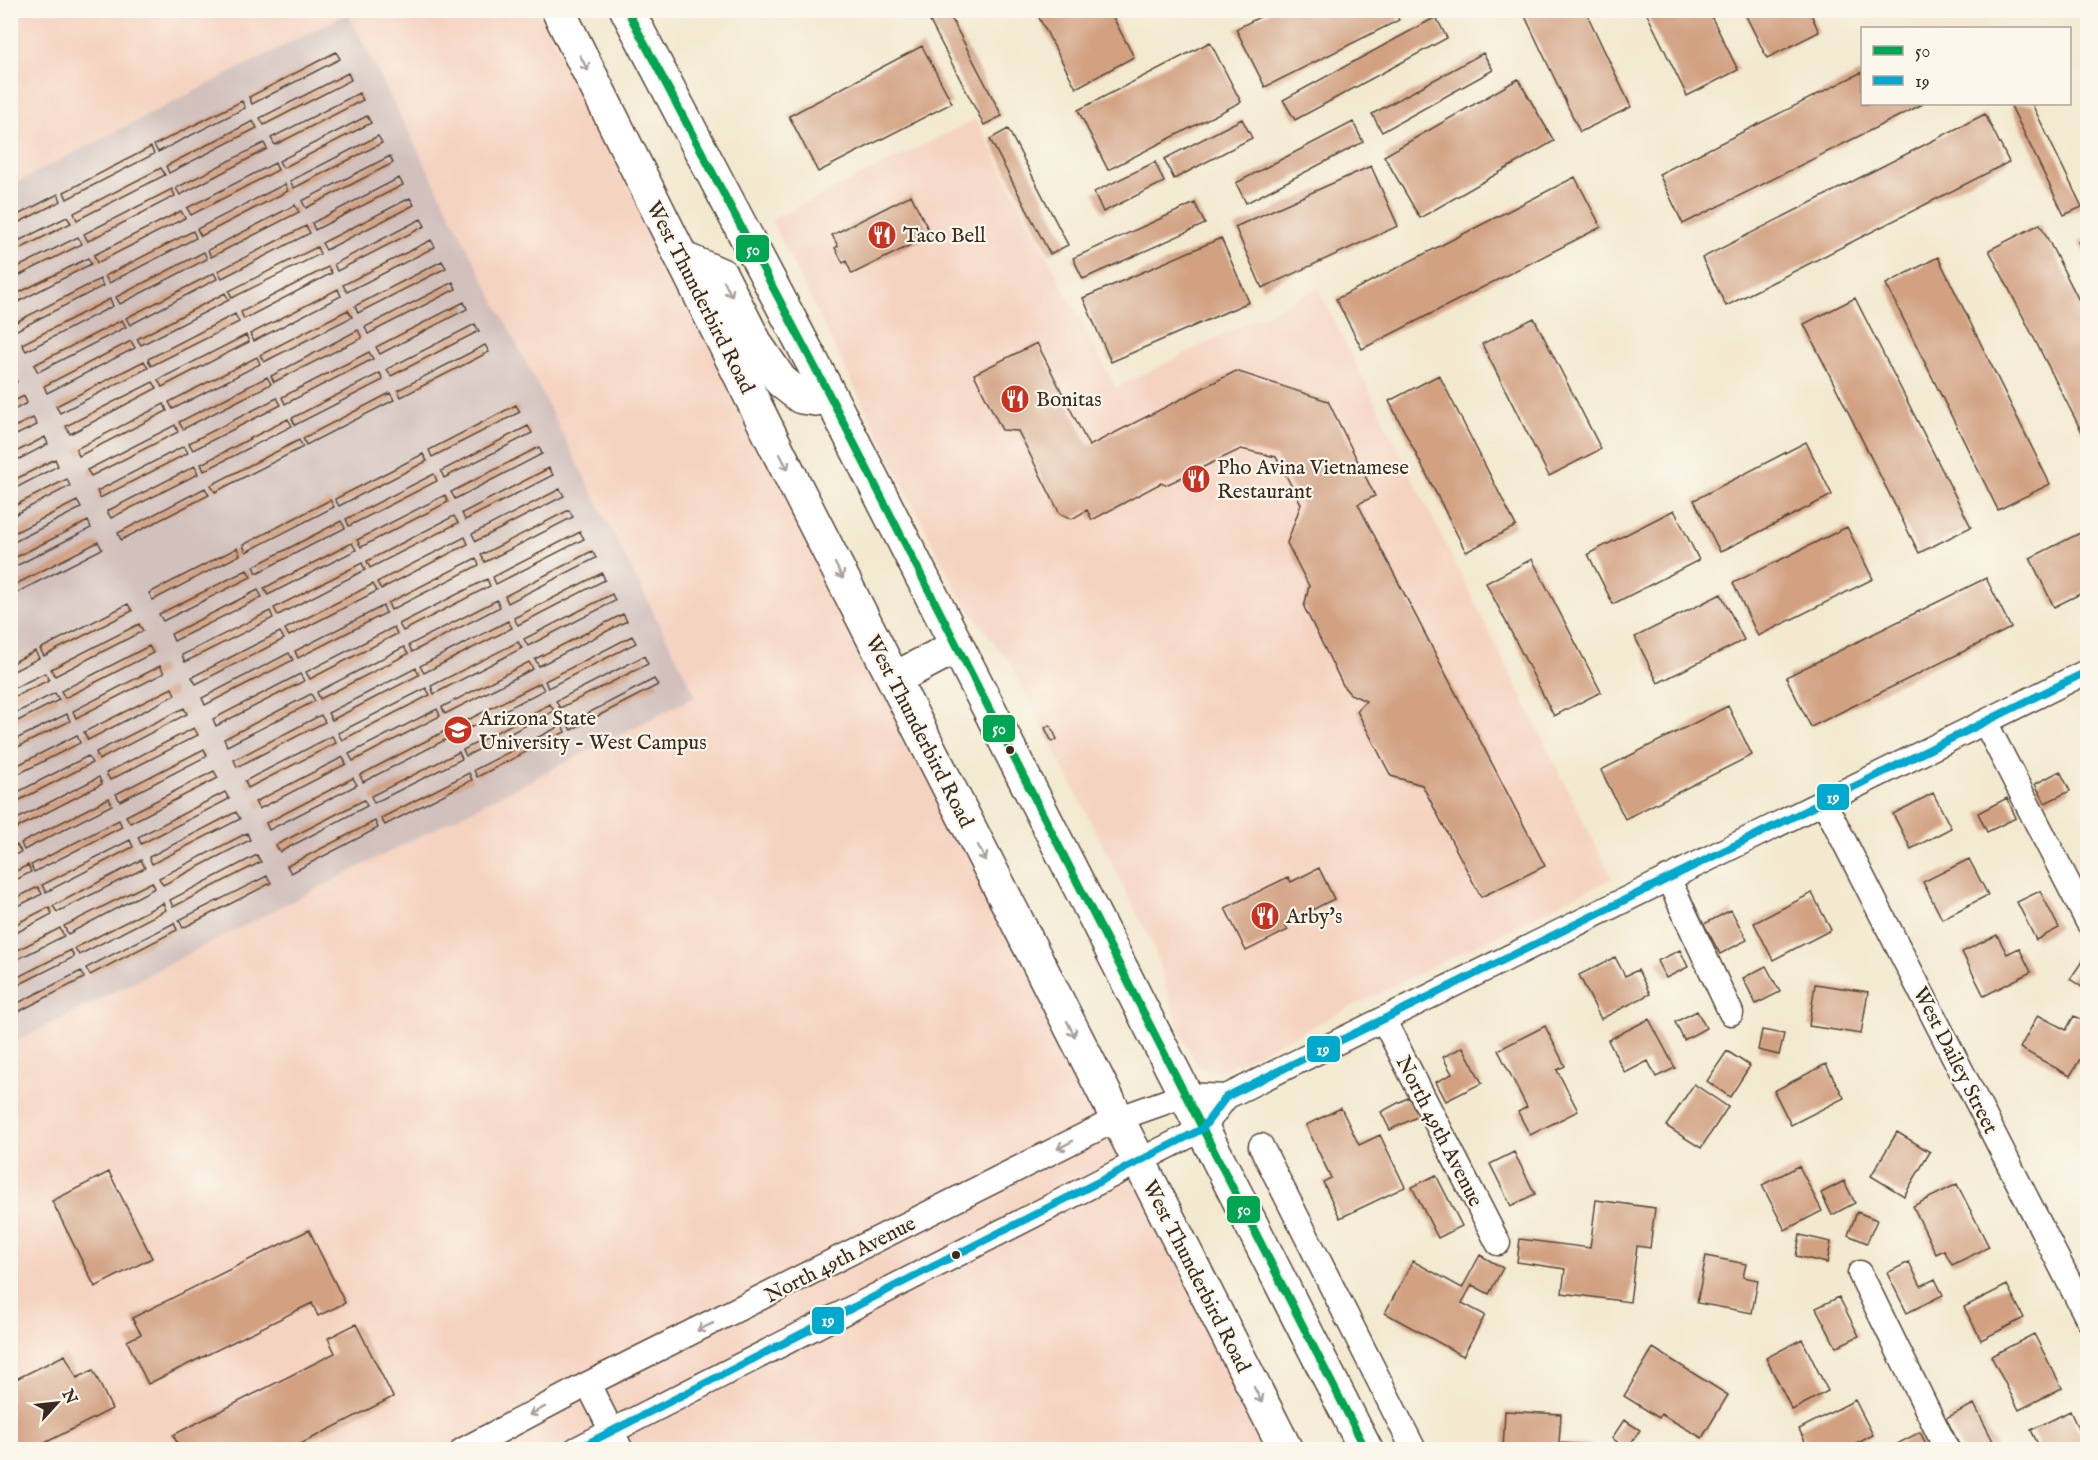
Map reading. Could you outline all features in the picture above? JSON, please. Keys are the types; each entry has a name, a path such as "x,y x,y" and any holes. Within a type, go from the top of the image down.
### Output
{"main road":[{"name":"West Thunderbird Road","path":"558,10 894,679 1286,1449"},
{"path":"627,10 830,396 1366,1449"},
{"path":"682,258 721,275 757,346 781,381 801,397 815,399 830,396"},
{"path":"894,679 957,646"}],"street":[{"name":"North 49th Avenue","path":"575,1449 616,1440 1138,1161 1202,1130 1226,1097 2088,671"},
{"path":"1985,722 2088,922"},
{"name":"West Dailey Street","path":"1824,802 2088,1319"},
{"path":"1668,878 1731,1013"},
{"name":"North 49th Avenue","path":"1383,1019 1498,1243"},
{"name":"North 49th Avenue","path":"463,1449 1117,1119 1185,1095 1226,1097"},
{"path":"1261,1146 1414,1449"},
{"path":"1860,1273 1947,1449"},
{"path":"588,1384 616,1440"}],"shaded area":[{"name":"Arizona State University - West Campus","path":"10,11 539,11 1271,1449 11,1449"},
{"path":"348,13 696,696 11,1044 11,185"},
{"path":"976,119 1116,388 1318,288 1612,878 1228,1068 1210,1070 1198,1066 1183,1040 1153,945 1012,666 959,596 771,220"}],"building":[{"path":"924,10 947,10 1002,116 984,125"},
{"path":"1035,10 1109,10 1134,57 1076,88"},
{"path":"1273,10 1394,10 1399,20 1265,87 1236,29"},
{"path":"1522,10 1585,10 1631,107 1580,132"},
{"path":"1645,10 1708,10 1738,70 1687,96"},
{"path":"1743,10 1809,10 1819,32 1767,58"},
{"path":"1436,17 1447,38 1295,120 1283,100"},
{"path":"1210,42 1241,102 1108,170 1078,110"},
{"path":"922,46 952,103 818,172 789,116"},
{"path":"336,52 340,59 252,104 249,97"},
{"path":"1483,53 1493,70 1382,132 1372,114"},
{"path":"348,73 351,80 264,125 260,118"},
{"path":"1861,73 1861,105 1921,105 1683,224 1659,174"},
{"path":"1518,79 1554,141 1420,218 1384,156"},
{"path":"359,93 363,100 275,145 271,138"},
{"path":"242,101 245,108 158,152 154,145"},
{"path":"2032,105 2082,207 2064,215 2011,106"},
{"path":"1985,114 2009,162 1726,306 1702,258"},
{"path":"367,116 371,123 283,168 279,161"},
{"path":"1242,119 1252,138 1174,179 1164,159"},
{"path":"253,121 257,128 169,173 166,166"},
{"path":"1353,122 1363,142 1246,203 1236,183"},
{"path":"1008,129 1068,245 1050,254 990,139"},
{"path":"378,136 382,143 294,188 290,181"},
{"path":"264,143 267,149 180,195 176,188"},
{"path":"151,147 154,154 67,199 64,192"},
{"path":"390,156 393,163 306,208 302,201"},
{"path":"1155,162 1164,182 1103,212 1094,192"},
{"path":"275,163 278,170 191,215 187,208"},
{"path":"1371,166 1398,226 1262,288 1235,227"},
{"path":"161,168 165,175 77,220 74,213"},
{"path":"1575,177 1601,227 1362,349 1336,299"},
{"path":"399,178 403,185 315,230 312,223"},
{"path":"285,184 288,191 201,236 197,229"},
{"path":"172,189 175,196 88,241 84,234"},
{"path":"58,194 61,201 10,227 10,219"},
{"name":"Taco Bell","path":"911,195 931,235 852,274 846,261 843,263 835,248 838,246 832,235"},
{"path":"410,198 414,205 326,250 322,243"},
{"path":"1195,203 1205,224 1083,279 1073,258"},
{"path":"295,205 299,212 211,257 208,250"},
{"path":"181,211 185,218 97,263 94,255"},
{"path":"67,217 71,223 10,254 10,245"},
{"path":"421,219 425,226 337,271 334,264"},
{"path":"2040,224 2088,318 2088,444 1989,250"},
{"path":"306,226 310,233 222,278 218,271"},
{"path":"193,231 196,238 109,283 105,276"},
{"path":"78,237 82,244 10,280 10,271"},
{"path":"2088,237 2088,260 2078,242"},
{"path":"1221,238 1249,302 1111,362 1083,298"},
{"path":"431,240 435,247 347,292 343,285"},
{"path":"317,247 320,254 232,298 229,291"},
{"path":"204,252 207,259 120,304 116,297"},
{"path":"1938,257 2050,484 1998,510 1886,284"},
{"path":"88,258 91,264 10,306 10,297"},
{"path":"442,261 446,268 358,313 355,306"},
{"path":"328,267 332,273 244,319 241,312"},
{"path":"214,273 217,279 130,325 126,318"},
{"path":"100,279 103,286 15,331 12,324"},
{"path":"453,282 456,289 368,334 365,327"},
{"path":"338,289 341,296 254,341 250,334"},
{"path":"225,293 229,300 141,345 137,339"},
{"path":"1855,298 1971,527 1919,553 1804,324"},
{"path":"110,299 113,306 26,351 22,344"},
{"path":"464,302 467,309 380,354 376,347"},
{"path":"348,310 352,317 264,362 260,355"},
{"path":"235,314 239,322 151,366 148,359"},
{"path":"1534,318 1601,449 1549,476 1482,344"},
{"path":"122,320 126,327 38,372 34,365"},
{"path":"475,324 479,331 391,376 387,369"},
{"path":"358,330 362,338 274,382 271,376"},
{"path":"246,335 249,342 162,387 158,380"},
{"path":"131,341 135,348 47,393 44,386"},
{"path":"1037,343 1089,446 1236,371 1328,401 1375,496 1358,504 1545,866 1481,897 1422,785 1391,776 1357,711 1366,701 1350,694 1344,687 1304,607 1309,586 1287,543 1301,504 1276,457 1241,449 1166,485 1161,483 1092,520 1087,510 1072,519 1060,514 1018,431 1002,430 974,374"},
{"path":"485,345 489,352 401,397 398,390"},
{"path":"369,352 373,359 285,404 282,397"},
{"path":"257,357 260,364 173,409 169,402"},
{"path":"144,361 148,368 60,413 56,406"},
{"path":"380,373 383,380 295,425 292,418"},
{"path":"13,375 17,382 10,385 10,376"},
{"path":"1439,375 1516,526 1466,552 1389,401"},
{"path":"267,377 271,384 183,429 179,422"},
{"path":"153,382 157,388 70,434 66,426"},
{"path":"390,393 394,400 306,445 303,438"},
{"path":"24,396 27,403 10,412 10,403"},
{"path":"277,398 281,405 193,450 189,443"},
{"path":"164,404 167,411 79,456 76,449"},
{"path":"516,405 520,412 432,457 429,450"},
{"path":"33,418 37,425 10,438 10,429"},
{"path":"288,419 292,426 204,471 201,464"},
{"path":"175,425 178,432 91,476 87,470"},
{"path":"528,426 532,433 444,478 441,471"},
{"path":"45,437 48,444 10,464 10,455"},
{"path":"299,440 303,447 215,492 211,485"},
{"path":"1806,442 1832,495 1720,552 1694,500"},
{"path":"184,446 188,453 100,498 97,491"},
{"path":"539,447 542,454 455,499 451,492"},
{"path":"423,454 427,461 339,506 335,499"},
{"path":"55,459 58,466 10,491 10,482"},
{"path":"195,466 198,474 111,518 107,511"},
{"path":"549,468 553,475 465,520 462,513"},
{"path":"434,474 437,481 349,526 346,519"},
{"path":"67,479 70,486 10,517 10,508"},
{"path":"205,488 209,495 121,540 118,533"},
{"path":"560,489 564,496 476,541 472,534"},
{"path":"445,495 448,502 361,547 357,540"},
{"path":"330,500 334,507 246,552 243,545"},
{"path":"77,501 81,508 10,544 10,535"},
{"path":"569,510 573,517 485,562 481,555"},
{"path":"1674,510 1699,560 1613,604 1588,554"},
{"path":"454,516 458,523 370,568 367,561"},
{"path":"88,521 91,528 10,569 10,560"},
{"path":"341,521 345,528 257,573 254,566"},
{"path":"1847,527 1873,579 1758,636 1733,583"},
{"path":"2088,529 2088,590 2054,607 2030,558"},
{"path":"580,532 584,539 496,584 493,577"},
{"path":"465,537 468,544 381,589 377,582"},
{"path":"98,542 102,549 14,594 10,587"},
{"path":"352,543 356,550 268,595 264,588"},
{"path":"237,548 240,555 153,600 149,593"},
{"path":"592,551 596,558 508,603 505,596"},
{"path":"476,558 479,565 391,610 388,603"},
{"path":"1532,559 1601,692 1554,716 1486,583"},
{"path":"362,563 365,570 278,615 274,608"},
{"path":"247,570 251,577 163,621 159,614"},
{"path":"602,573 605,580 518,625 514,618"},
{"path":"1986,578 2011,628 1811,727 1786,677"},
{"path":"487,579 490,586 403,631 399,624"},
{"path":"373,584 377,591 289,636 285,629"},
{"path":"258,590 262,597 174,641 171,634"},
{"path":"612,594 615,601 528,646 524,639"},
{"path":"1721,594 1744,640 1658,683 1635,637"},
{"path":"497,600 500,607 412,652 409,645"},
{"path":"128,604 132,611 44,656 40,649"},
{"path":"383,606 386,613 298,658 295,651"},
{"path":"270,611 273,618 185,662 182,655"},
{"path":"623,614 627,621 539,666 535,659"},
{"path":"508,621 512,628 424,673 420,666"},
{"path":"139,624 143,631 55,676 51,669"},
{"path":"394,627 397,634 310,679 306,672"},
{"path":"280,632 284,639 196,684 192,677"},
{"path":"632,636 636,643 548,688 545,681"},
{"path":"518,642 522,648 434,694 431,686"},
{"path":"149,646 153,653 65,698 61,691"},
{"path":"404,647 408,654 320,699 317,692"},
{"path":"35,651 39,658 10,673 10,664"},
{"path":"289,653 293,660 205,705 202,698"},
{"path":"644,656 648,664 560,708 556,701"},
{"path":"529,662 533,669 445,714 442,707"},
{"path":"160,666 164,673 76,718 73,711"},
{"path":"416,668 419,675 332,720 328,713"},
{"path":"45,673 49,680 10,699 10,690"},
{"path":"300,674 304,681 216,726 213,719"},
{"path":"654,679 658,685 571,730 567,724"},
{"path":"540,683 544,690 456,735 452,728"},
{"path":"172,688 175,695 88,740 84,732"},
{"path":"426,688 430,695 342,740 338,733"},
{"path":"55,693 59,700 10,725 10,716"},
{"path":"311,694 315,701 227,746 224,739"},
{"path":"550,704 554,711 466,756 463,750"},
{"path":"1728,706 1752,755 1625,819 1601,770"},
{"path":"184,708 187,714 99,760 96,752"},
{"path":"437,709 440,716 353,761 349,754"},
{"path":"67,714 70,721 10,751 10,742"},
{"path":"321,715 325,722 237,767 234,760"},
{"path":"562,725 565,732 477,777 474,770"},
{"path":"1050,725 1057,739 1052,742 1045,728"},
{"path":"194,728 198,735 110,780 106,773"},
{"path":"447,730 451,737 363,782 360,775"},
{"path":"77,735 80,743 10,778 10,769"},
{"path":"332,736 336,743 248,788 245,781"},
{"path":"204,749 207,756 120,801 116,794"},
{"path":"459,752 462,759 374,803 371,796"},
{"path":"88,756 92,763 10,805 10,796"},
{"path":"343,757 346,764 259,809 255,802"},
{"path":"214,771 218,778 130,823 126,816"},
{"path":"2060,771 2070,791 2045,803 2035,784"},
{"path":"469,773 472,780 385,825 381,818"},
{"path":"99,777 102,784 15,829 11,822"},
{"path":"353,778 357,785 269,830 266,823"},
{"path":"225,792 229,799 141,844 138,837"},
{"path":"1933,793 1951,828 1911,849 1893,814"},
{"path":"109,798 112,805 24,850 21,843"},
{"path":"2007,798 2016,818 1987,832 1978,813"},
{"path":"364,800 367,806 280,852 276,845"},
{"path":"236,812 240,819 152,864 149,857"},
{"path":"119,820 122,827 34,872 31,865"},
{"path":"375,821 378,828 291,873 287,866"},
{"path":"247,833 250,840 163,885 159,878"},
{"path":"130,840 133,847 46,892 42,885"},
{"path":"17,845 21,852 10,857 10,848"},
{"path":"257,855 261,862 173,907 170,900"},
{"path":"1969,859 1988,895 1942,919 1923,882"},
{"path":"141,860 145,868 57,912 53,906"},
{"path":"28,865 31,872 10,883 10,874"},
{"name":"Arby's","path":"1319,868 1334,899 1284,924 1288,930 1246,951 1225,908 1288,877 1291,882"},
{"path":"267,876 271,883 183,928 179,920"},
{"path":"152,882 155,888 68,934 64,926"},
{"path":"38,887 42,894 10,910 10,901"},
{"path":"2040,891 2059,928 2036,940 2017,902"},
{"path":"1812,893 1831,930 1773,960 1754,923"},
{"path":"163,903 166,910 79,955 75,948"},
{"path":"49,907 52,914 10,936 10,927"},
{"path":"1731,910 1747,940 1720,954 1704,924"},
{"path":"174,923 177,930 90,975 86,968"},
{"path":"60,928 64,936 10,963 10,954"},
{"path":"1997,935 2007,954 2019,948 2031,972 1984,996 1962,952"},
{"path":"71,950 74,957 10,989 10,981"},
{"path":"1680,950 1688,967 1666,978 1657,961"},
{"path":"1615,957 1625,976 1638,970 1650,994 1601,1019 1579,975"},
{"path":"2083,960 2088,964 2088,991 2070,979"},
{"path":"1766,966 1780,992 1756,1004 1743,978"},
{"path":"81,971 84,978 10,1016 10,1007"},
{"path":"1815,984 1868,992 1861,1034 1809,1026"},
{"path":"1697,1011 1706,1028 1684,1040 1675,1022"},
{"path":"2038,1015 2066,1030 2074,1016 2088,1023 2088,1059 2082,1056 2070,1076 2020,1048"},
{"path":"1649,1019 1675,1068 1656,1077 1648,1061 1625,1073 1608,1040"},
{"path":"1545,1026 1565,1066 1557,1070 1578,1111 1530,1135 1518,1112 1527,1107 1498,1050"},
{"path":"1762,1030 1784,1034 1779,1055 1758,1050"},
{"path":"1463,1047 1482,1083 1446,1101 1436,1082 1452,1074 1443,1057"},
{"path":"1727,1051 1750,1066 1730,1097 1707,1081"},
{"path":"1826,1064 1844,1098 1791,1125 1774,1091"},
{"path":"1694,1084 1728,1107 1701,1148 1666,1126"},
{"path":"1409,1097 1419,1116 1390,1130 1381,1112"},
{"path":"1341,1108 1359,1145 1380,1135 1405,1187 1340,1218 1323,1182 1331,1178 1306,1125"},
{"path":"1897,1132 1930,1152 1904,1196 1871,1176"},
{"path":"1514,1152 1535,1194 1511,1206 1490,1164"},
{"path":"1799,1166 1822,1211 1785,1230 1762,1185"},
{"path":"109,1172 152,1258 95,1287 52,1201"},
{"path":"1436,1175 1462,1226 1438,1238 1412,1187"},
{"path":"1844,1181 1855,1203 1832,1215 1821,1193"},
{"path":"1957,1184 1989,1247 1952,1265 1944,1250 1936,1254 1913,1206"},
{"path":"1596,1200 1655,1208 1650,1248 1637,1246 1630,1302 1562,1293 1565,1269 1517,1262 1520,1239 1590,1248"},
{"path":"1857,1212 1877,1220 1867,1243 1848,1235"},
{"path":"309,1230 345,1303 318,1316 312,1303 148,1384 127,1341 141,1334 132,1318"},
{"path":"1800,1235 1831,1242 1827,1263 1796,1256"},
{"path":"1480,1255 1503,1268 1489,1294 1472,1285 1462,1303 1485,1315 1463,1356 1385,1313 1413,1261 1462,1288"},
{"path":"1706,1256 1746,1264 1743,1277 1758,1280 1752,1313 1697,1303"},
{"path":"1909,1262 1921,1286 1935,1279 1943,1295 1907,1313 1887,1273"},
{"path":"2007,1285 2024,1318 1981,1340 1964,1307"},
{"path":"1839,1297 1859,1336 1836,1347 1816,1308"},
{"path":"356,1324 393,1397 289,1450 181,1450 173,1435 335,1353 328,1338"},
{"path":"2034,1334 2062,1388 2019,1410 1991,1356"},
{"path":"1802,1339 1828,1391 1792,1410 1766,1358"},
{"path":"1653,1348 1728,1395 1702,1438 1661,1414 1659,1418 1624,1396"},
{"path":"65,1355 77,1378 93,1370 112,1409 31,1450 10,1450 10,1382"},
{"path":"1855,1400 1873,1435 1845,1450 1809,1450 1799,1429"},
{"path":"1974,1404 1995,1445 1987,1450 1962,1450 1946,1418"},
{"path":"1505,1411 1561,1414 1559,1443 1592,1445 1591,1450 1503,1450"},
{"path":"2070,1411 2088,1450 2041,1450 2031,1430"},
{"path":"1624,1420 1640,1430 1627,1449 1612,1438"},
{"path":"1920,1432 1929,1450 1897,1450 1895,1445"},
{"path":"1694,1443 1697,1450 1682,1450"}],"transit line":[{"name":"50","path":"627,10 830,396 1366,1450"},
{"name":"19","path":"575,1450 1202,1129 1226,1097 2088,671"}],"place":[{"name":"Taco Bell","path":"882,235"},
{"name":"Bonitas","path":"1015,399"},
{"name":"Pho Avina Vietnamese Restaurant","path":"1196,479"},
{"name":"Arizona State University - West Campus","path":"458,730"},
{"name":"Arby's","path":"1265,916"}]}
